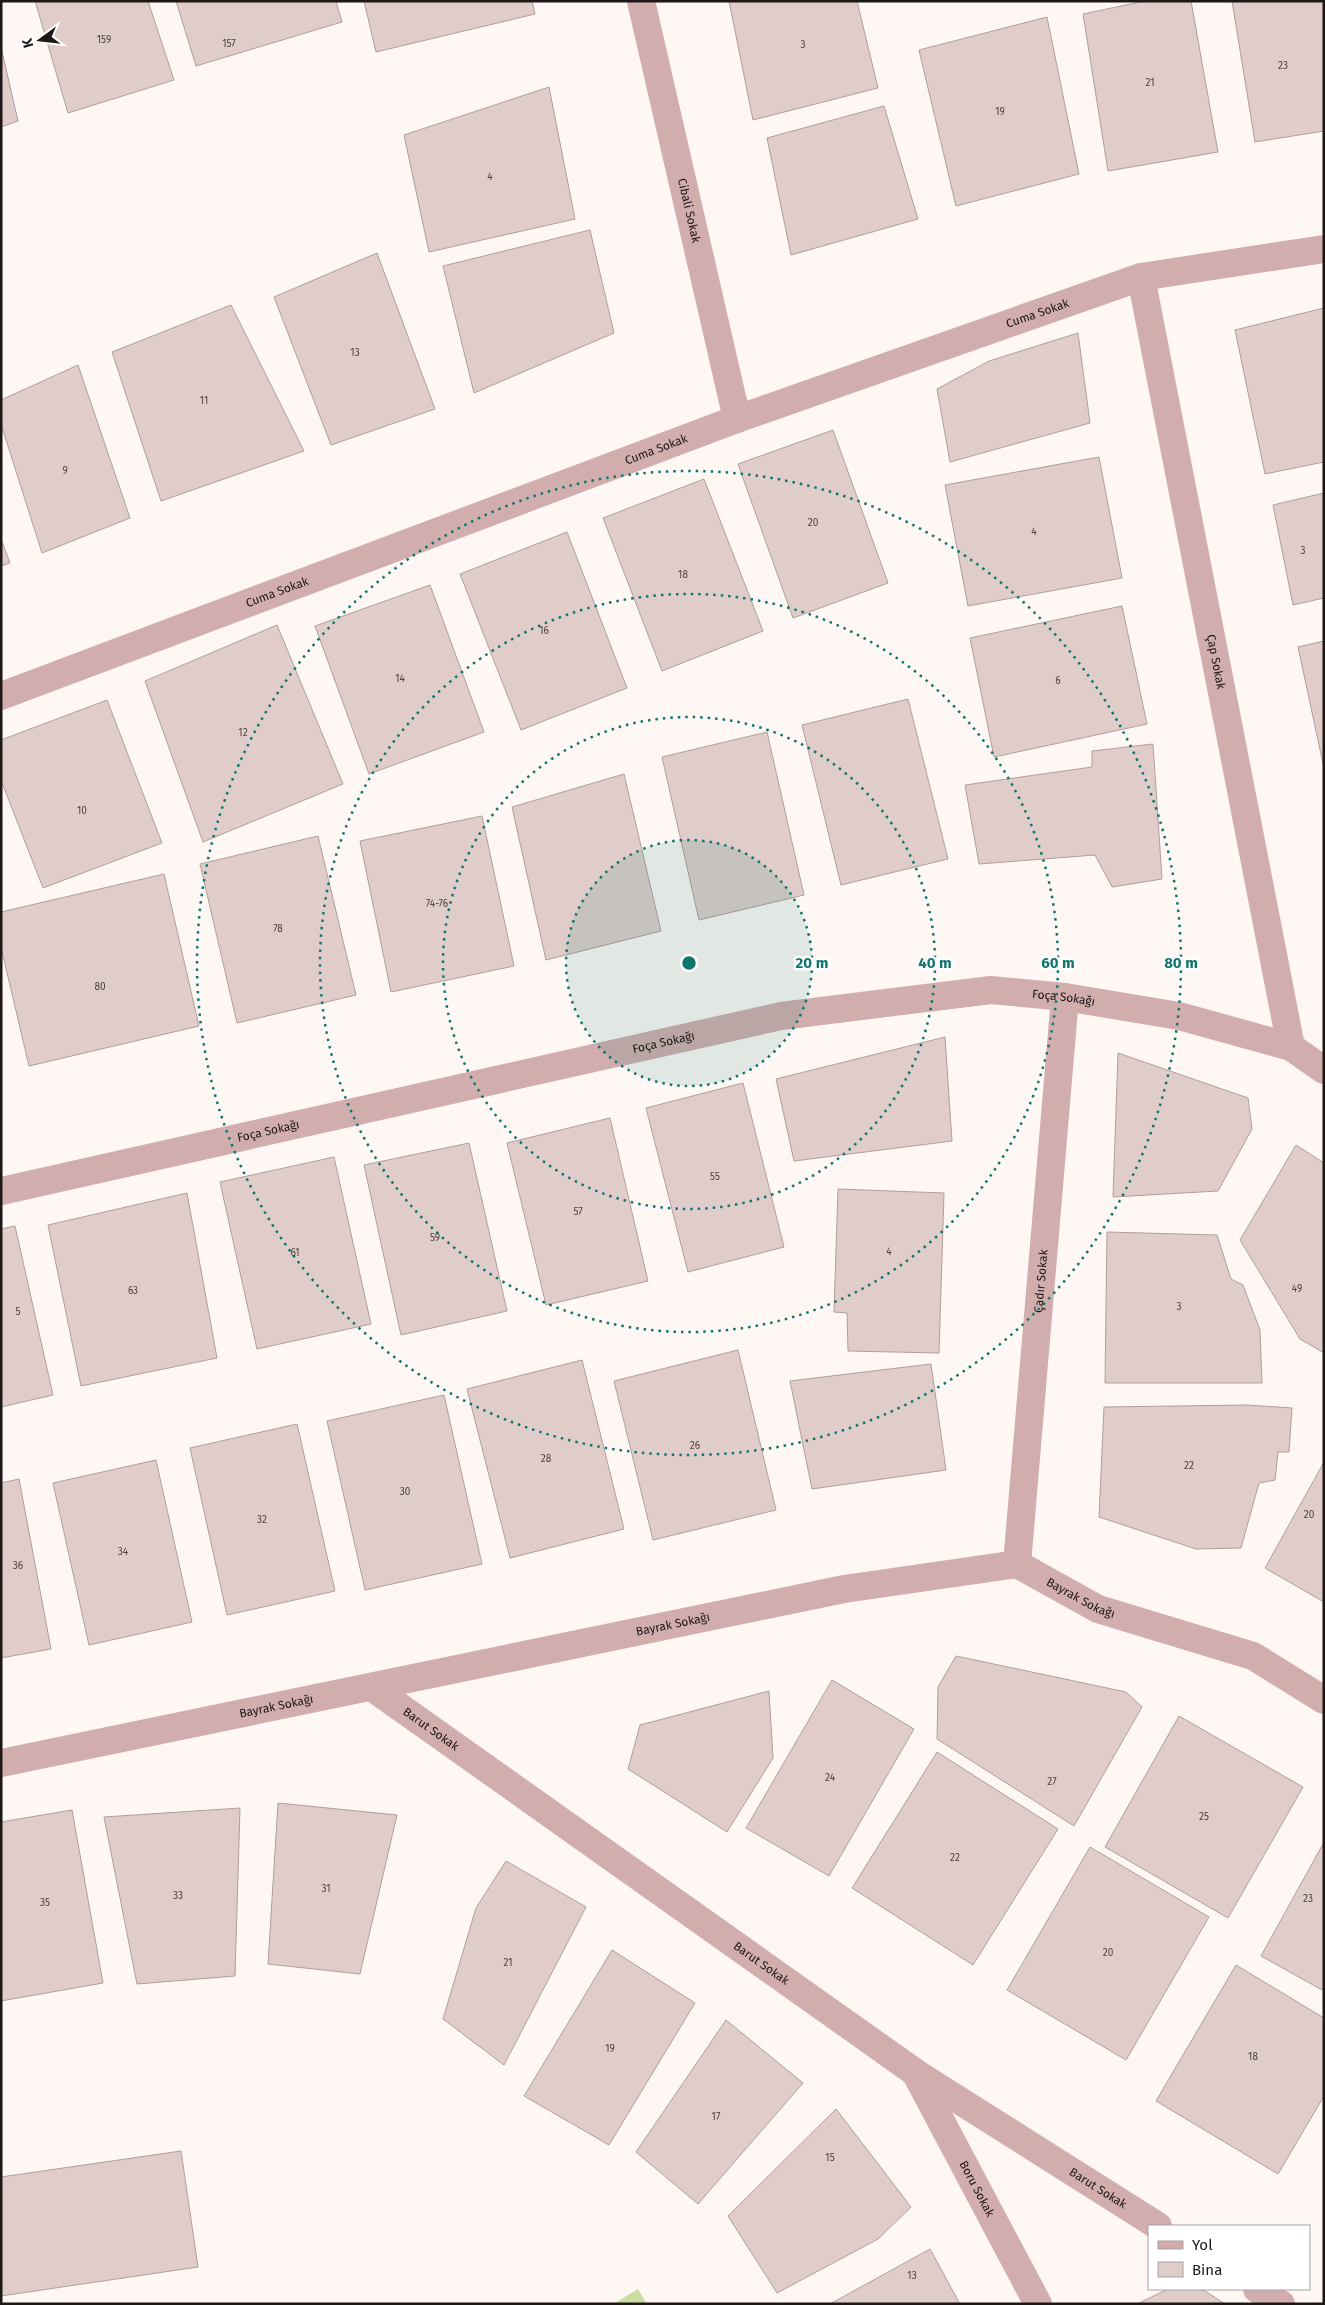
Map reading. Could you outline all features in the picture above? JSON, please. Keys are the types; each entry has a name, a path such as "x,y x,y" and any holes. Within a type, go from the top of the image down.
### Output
{"street":[{"name":"Cibali Sokak","path":"641,1 737,419"},
{"name":"Cuma Sokak","path":"1,696 737,419 1141,277 1324,249"},
{"name":"Çap Sokak","path":"1141,277 1291,1047"},
{"name":"Foça Sokağı","path":"1,1191 781,1016 990,990 1065,997 1179,1016 1291,1047 1324,1070"},
{"name":"Çadır Sokak","path":"1017,1564 1065,997"},
{"name":"Bayrak Sokağı","path":"1,1763 844,1590 1017,1564 1098,1609 1253,1656 1324,1700"},
{"name":"Barut Sokak","path":"373,1688 916,2073 1156,2225"},
{"name":"Boru Sokak","path":"916,2073 1038,2304"},
{"path":"1259,2290 1281,2304"}],"green space":[{"path":"638,2289 647,2304 613,2304"}],"building":[{"path":"35,1 148,1 174,80 68,113"},
{"path":"176,1 336,1 342,22 196,66"},
{"path":"364,1 532,1 535,14 376,52"},
{"path":"729,1 857,1 878,88 753,120"},
{"path":"1145,1 1191,1 1218,152 1108,171 1083,14"},
{"path":"1232,1 1324,1 1324,131 1255,142"},
{"path":"1047,17 1079,174 956,206 919,50"},
{"path":"1,47 18,121 1,127"},
{"path":"549,87 575,219 429,252 404,135"},
{"path":"884,106 918,219 791,255 767,138"},
{"path":"590,230 614,333 474,393 443,266"},
{"path":"377,253 435,409 331,445 274,297"},
{"path":"231,305 304,451 161,501 112,352"},
{"path":"1324,308 1324,462 1265,474 1235,330"},
{"path":"1078,333 1090,423 950,462 937,389 989,361"},
{"path":"78,365 130,518 42,553 1,424 1,400"},
{"path":"833,430 888,583 793,618 738,464"},
{"path":"1099,457 1122,578 968,606 945,485"},
{"path":"704,479 763,631 662,671 603,518"},
{"path":"1324,493 1324,598 1293,605 1273,505"},
{"path":"567,532 627,688 521,730 460,574"},
{"path":"1,539 10,563 1,566"},
{"path":"430,585 484,732 369,774 315,626"},
{"path":"1122,606 1147,724 994,757 970,638"},
{"path":"277,625 343,784 203,842 145,681"},
{"path":"1324,641 1324,768 1298,647"},
{"path":"908,699 948,859 841,885 802,725"},
{"path":"107,700 162,843 43,888 1,780 1,740"},
{"path":"767,732 804,895 699,920 662,757"},
{"path":"1153,744 1162,879 1112,887 1095,855 979,864 965,785 1092,767 1092,751"},
{"path":"624,774 661,931 546,960 512,807"},
{"path":"482,816 514,966 391,992 360,841"},
{"path":"318,836 356,995 237,1023 200,864"},
{"path":"164,874 199,1026 29,1066 1,947 1,912"},
{"path":"945,1037 952,1141 794,1161 776,1079"},
{"path":"1118,1053 1248,1098 1252,1129 1218,1191 1113,1197"},
{"path":"743,1083 784,1247 688,1272 646,1108"},
{"path":"610,1118 648,1281 546,1305 507,1143"},
{"path":"469,1143 507,1311 401,1335 364,1165"},
{"path":"1296,1145 1324,1163 1324,1353 1300,1339 1240,1240"},
{"path":"334,1157 371,1324 257,1349 220,1182"},
{"path":"838,1189 944,1193 939,1353 848,1351 847,1313 834,1312"},
{"path":"187,1193 217,1358 81,1386 48,1225"},
{"path":"15,1226 53,1395 1,1407 1,1229"},
{"path":"1107,1232 1217,1235 1231,1279 1243,1285 1260,1330 1262,1383 1105,1383"},
{"path":"738,1350 776,1510 653,1540 614,1381"},
{"path":"582,1360 624,1529 510,1558 467,1389"},
{"path":"931,1364 946,1470 812,1489 790,1381"},
{"path":"444,1395 482,1564 365,1590 327,1421"},
{"path":"1247,1405 1292,1408 1289,1452 1278,1452 1275,1480 1259,1483 1241,1548 1196,1549 1099,1517 1104,1407"},
{"path":"297,1424 335,1591 227,1615 190,1448"},
{"path":"156,1460 192,1622 89,1645 53,1483"},
{"path":"1324,1462 1324,1602 1265,1568"},
{"path":"19,1479 51,1649 1,1658 1,1483"},
{"path":"956,1656 1126,1692 1142,1707 1074,1826 937,1739 938,1687"},
{"path":"832,1680 914,1729 829,1876 746,1828"},
{"path":"769,1691 773,1758 727,1832 628,1769 640,1725"},
{"path":"1179,1716 1303,1787 1228,1918 1105,1847"},
{"path":"937,1752 1058,1829 973,1965 852,1888"},
{"path":"278,1803 397,1815 360,1974 268,1964"},
{"path":"240,1808 235,1976 137,1984 104,1817"},
{"path":"72,1810 103,1983 1,2001 1,1822"},
{"path":"1324,1842 1324,1991 1261,1956"},
{"path":"1090,1847 1209,1917 1126,2060 1007,1990"},
{"path":"506,1861 586,1907 504,2065 443,2019 476,1908"},
{"path":"612,1950 695,2003 609,2145 524,2096"},
{"path":"1236,1965 1324,2018 1324,2096 1278,2174 1156,2101"},
{"path":"726,2020 803,2083 698,2204 636,2152"},
{"path":"836,2109 911,2207 878,2239 777,2293 728,2216"},
{"path":"181,2151 198,2267 1,2296 1,2177"},
{"path":"930,2249 960,2304 830,2304"},
{"path":"1166,2290 1204,2290 1225,2304 1137,2304"}]}
